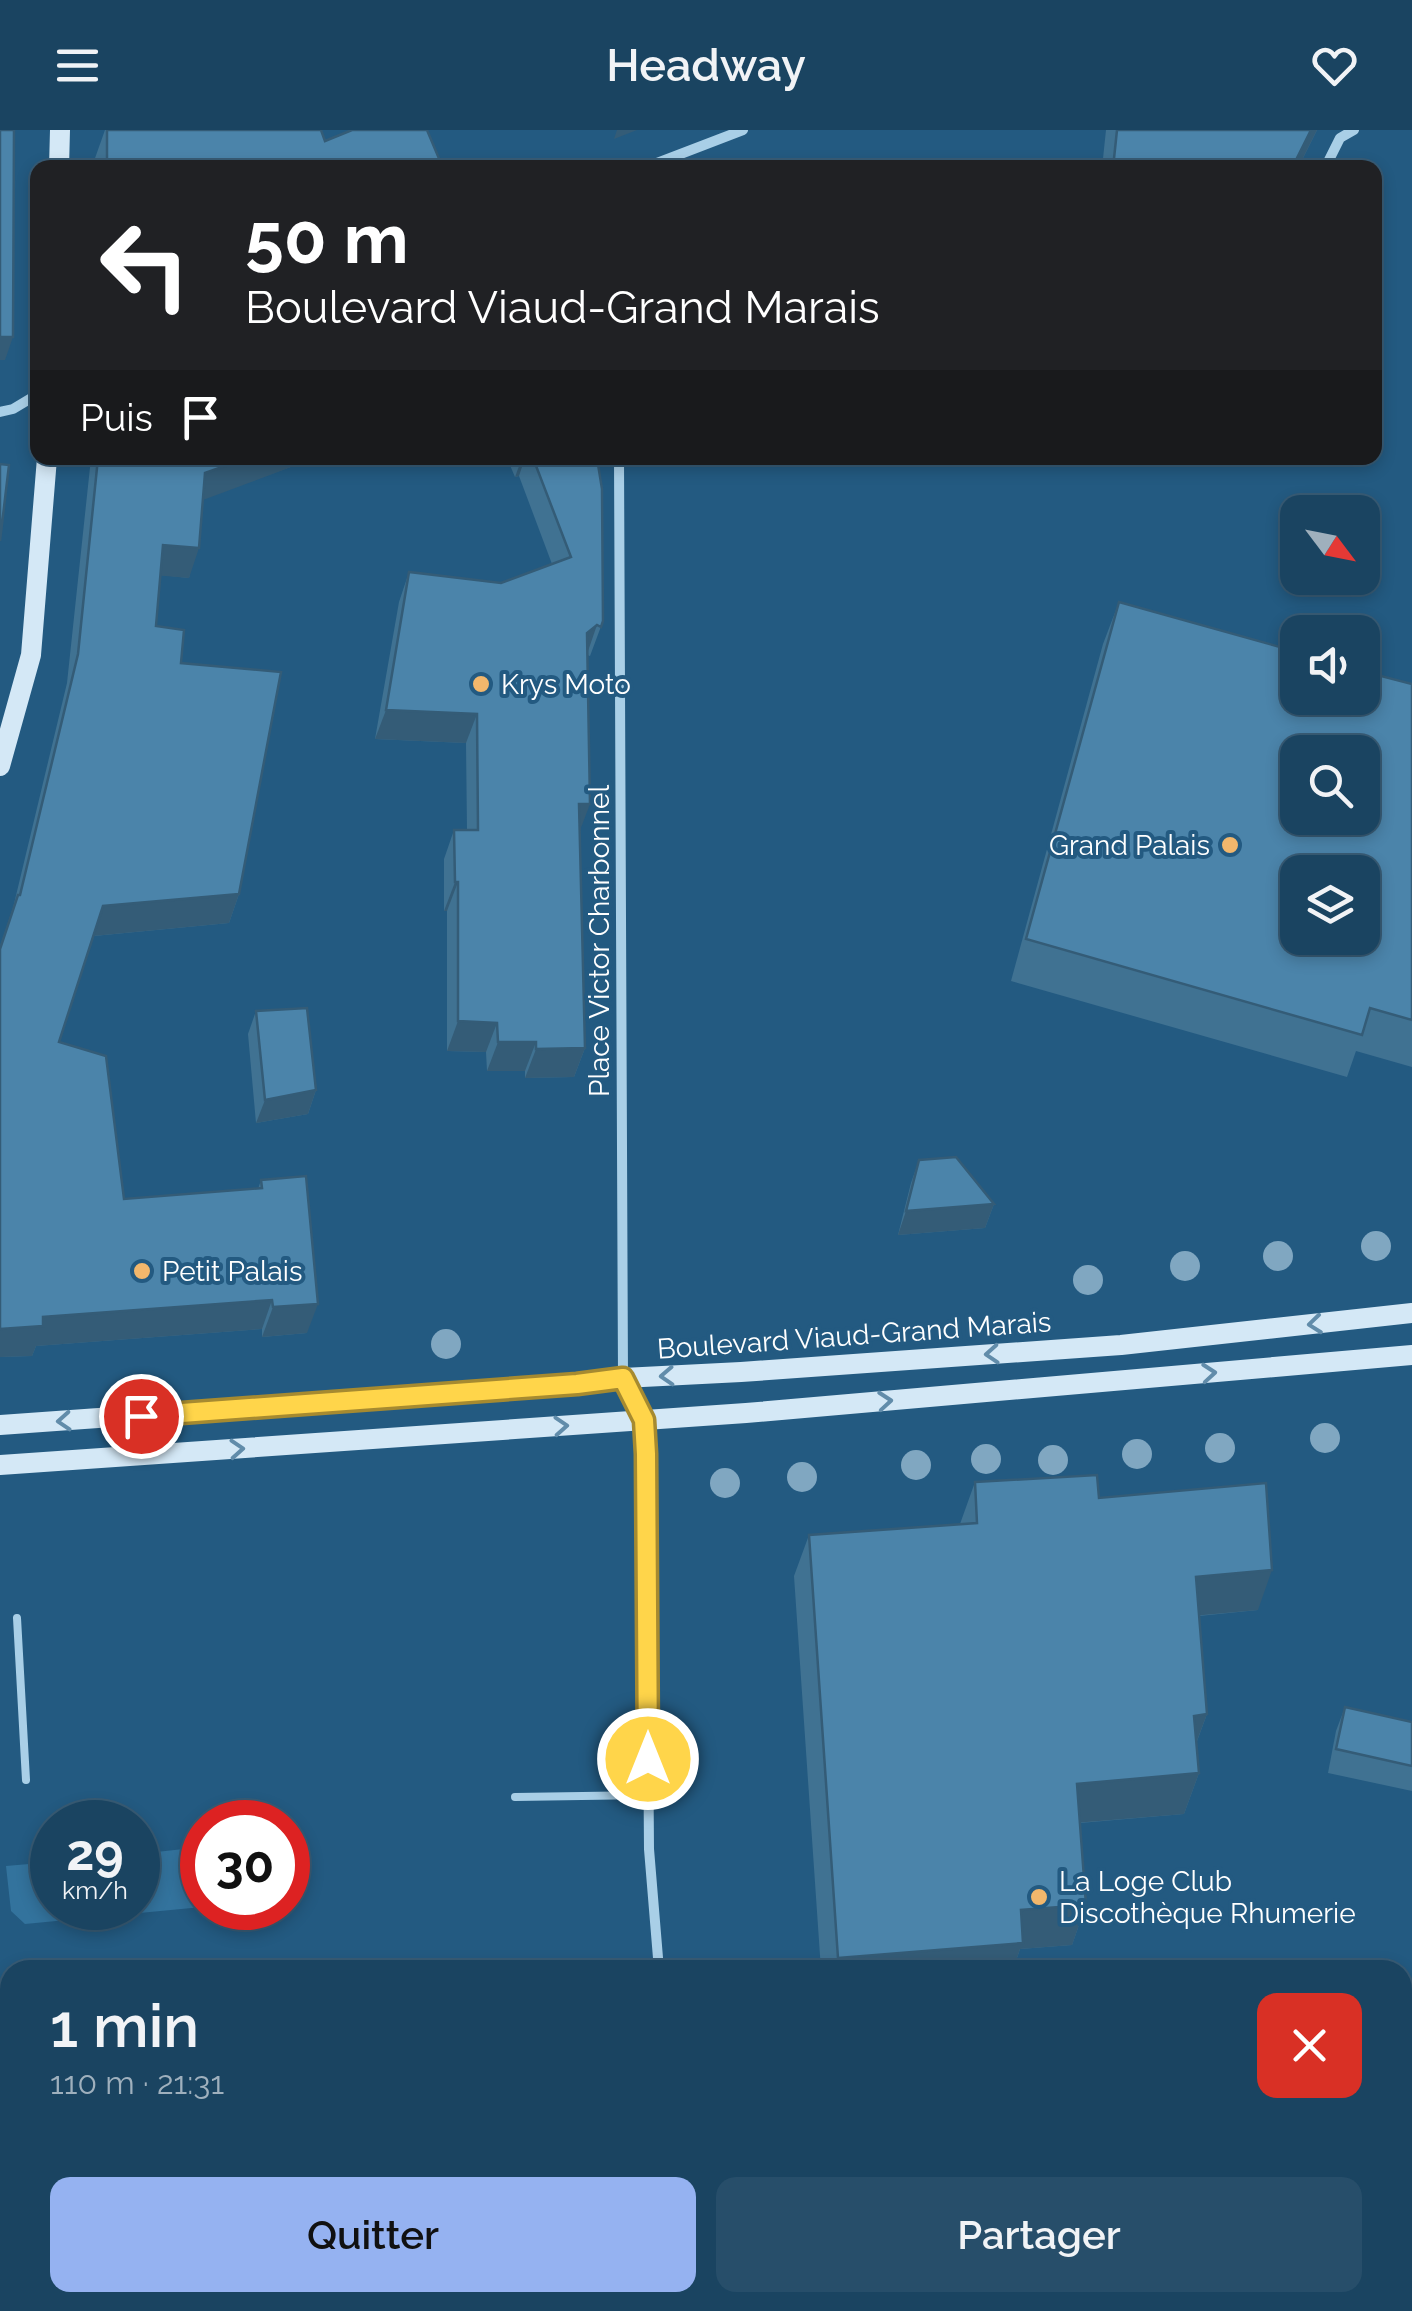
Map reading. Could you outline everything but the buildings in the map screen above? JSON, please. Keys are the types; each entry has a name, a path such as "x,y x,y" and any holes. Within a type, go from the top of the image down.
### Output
{"main road":[{"path":"59,160 60,130"},
{"path":"0,766 31,655 46,465"},
{"name":"Boulevard Viaud-Grand Marais","path":"0,1425 1122,1345 1412,1313"},
{"path":"0,1465 746,1414 1412,1355"}],"street":[{"path":"665,160 743,130"},
{"path":"1329,160 1340,138 1354,130"},
{"path":"0,412 30,399"},
{"name":"Place Victor Charbonnel","path":"620,465 623,1378 644,1420"},
{"path":"644,1420 649,1850 657,1960"}],"lane":[{"path":"17,1618 26,1780"},
{"path":"515,1796 649,1795"}],"shaded area":[{"path":"180,1849 180,1909 160,1911 160,1852"},
{"path":"30,1864 30,1924 25,1924 11,1911 6,1866"}],"place":[{"name":"Krys Moto","path":"481,684"},
{"name":"Grand Palais","path":"1230,845"},
{"name":"Petit Palais","path":"142,1271"},
{"name":"La Loge Club Discothèque Rhumerie","path":"1039,1897"}],"route":[{"path":"141,1416 623,1378 644,1420 648,1759"}]}
